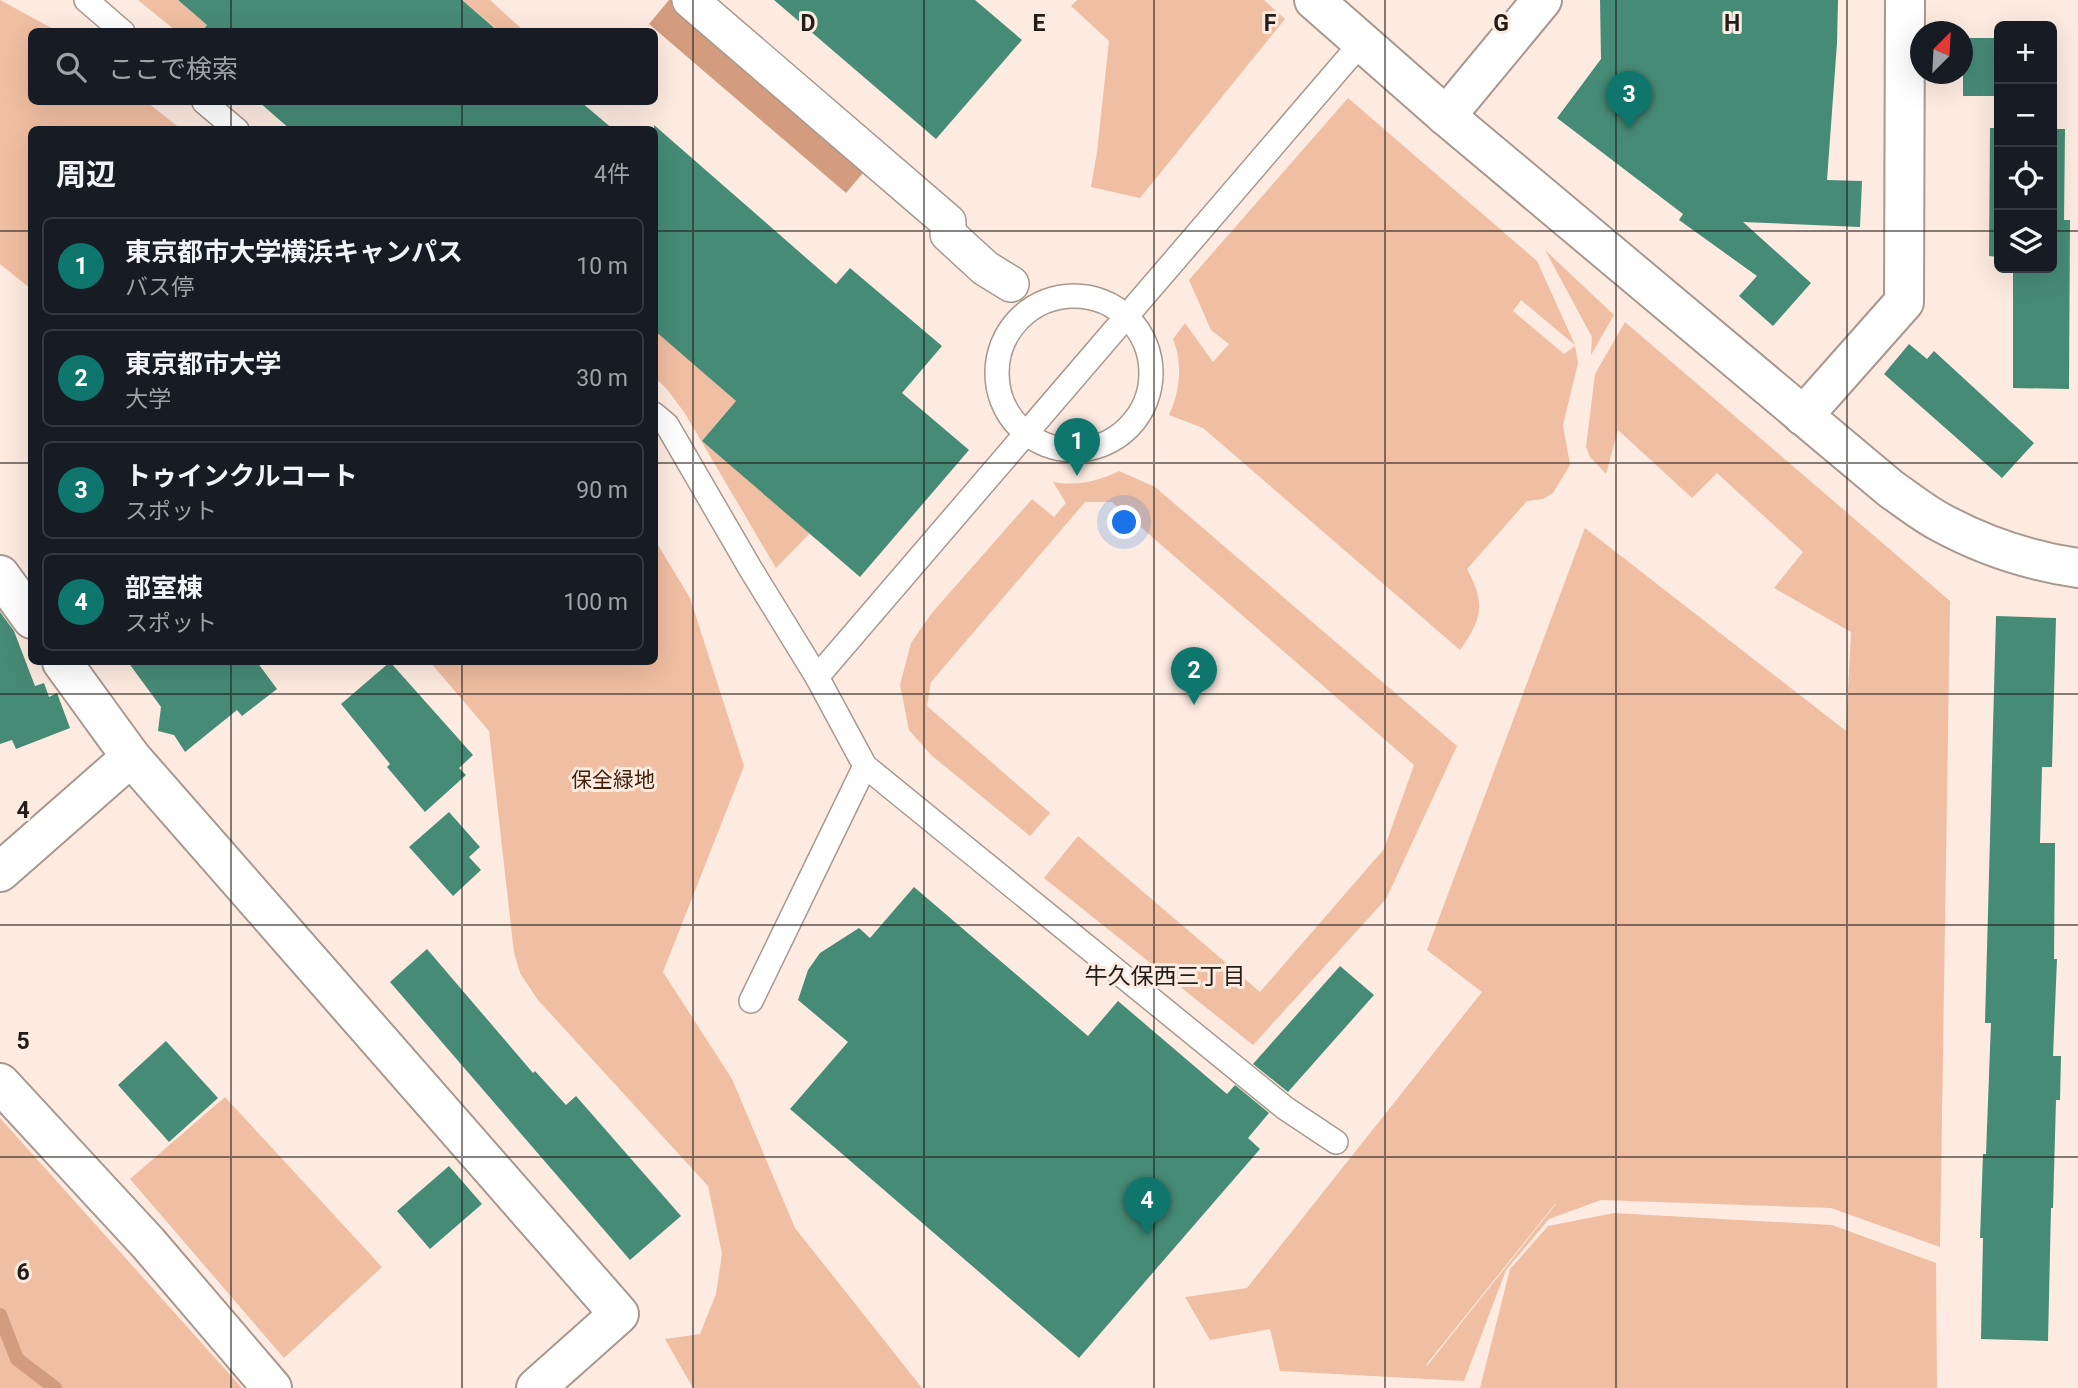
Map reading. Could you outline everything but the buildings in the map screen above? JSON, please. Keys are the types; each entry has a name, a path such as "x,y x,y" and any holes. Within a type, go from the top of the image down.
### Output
{"street":[{"path":"690,0 948,222 948,234 985,268 1011,284"},
{"path":"1314,0 1446,116 1891,488 1939,522 1993,547 2050,564 2078,568"},
{"path":"1446,116 1542,0"},
{"path":"1803,416 1904,302 1905,0"},
{"path":"0,575 28,613"},
{"path":"64,665 131,757 619,1314 536,1388"},
{"path":"0,872 131,757"},
{"path":"0,1083 148,1243 272,1388"}],"lane":[{"path":"86,0 118,28"},
{"path":"817,677 1361,43"},
{"path":"208,105 232,126"},
{"path":"1068,294 1098,299 1127,316 1142,336 1150,363 1148,393 1131,426 1106,444 1077,452 1051,447 1025,434 1002,399 997,369 1004,339 1021,314 1042,301 1068,294"},
{"path":"658,417 667,425 817,677 865,766 1285,1108 1336,1142"},
{"path":"751,1001 865,766"}],"green space":[{"path":"0,0 51,28 28,28 28,105 151,105 177,126 28,126 28,287 0,264"},
{"path":"138,0 178,0 207,25 204,28 172,28"},
{"path":"462,0 490,0 521,28 495,28"},
{"path":"1077,0 1264,0 1285,19 1140,198 1091,187 1109,41 1071,6"},
{"path":"1348,98 1537,261 1575,345 1578,363 1563,425 1570,465 1553,493 1543,499 1527,501 1467,569 1477,592 1479,611 1473,629 1460,650 1203,428 1169,415 1179,377 1173,339 1185,323 1213,362 1229,344 1211,330 1189,280","holes":["1521,300 1575,346 1564,354 1513,311"]},
{"path":"1545,250 1614,315 1591,355 1592,337"},
{"path":"1625,322 1950,601 1940,1247 1831,1208 1601,1200 1549,1219 1506,1270 1464,1381 1280,1371 1270,1329 1210,1340 1185,1297 1247,1288 1482,992 1427,950 1585,528 1846,731 1851,632 1774,588 1803,552 1717,473 1692,498 1618,430 1606,474 1590,457 1586,447 1595,374","holes":["1556,1204 1427,1366 1426,1365"]},
{"path":"658,333 736,401 702,441 810,533 776,568 684,412 658,381"},
{"path":"1119,471 1155,487 1457,746 1386,899 1253,1045 1044,878 1078,836 1260,992 1384,849 1414,765 1112,502 1085,502 931,682 927,706 1050,813 1030,836 931,755 909,730 900,685 911,643 931,614 1032,499 1054,517 1066,503 1053,482 1087,482"},
{"name":"保全緑地","path":"658,545 690,598 744,766 663,972 732,1079 795,1228 922,1388 693,1388 665,1339 700,1334 716,1294 722,1254 708,1186 538,1000 520,973 514,953 489,731 433,665 658,665"},
{"path":"225,1097 382,1267 284,1358 130,1179"},
{"path":"0,1118 242,1388 0,1388"},
{"path":"1614,1213 1832,1225 1936,1263 1937,1388 1480,1388 1510,1269 1548,1226"}],"shaded area":[{"path":"669,0 673,0 868,167 846,193 658,32 658,28 649,24"}],"waterway":[{"path":"0,1315 17,1359 55,1388"}],"place":[{"name":"トゥインクルコート","path":"1629,129"},
{"name":"東京都市大学横浜キャンパス","path":"1077,476"},
{"name":"東京都市大学","path":"1194,705"},
{"name":"部室棟","path":"1147,1235"}],"district":[{"name":"牛久保西三丁目","path":"1165,976"}]}
